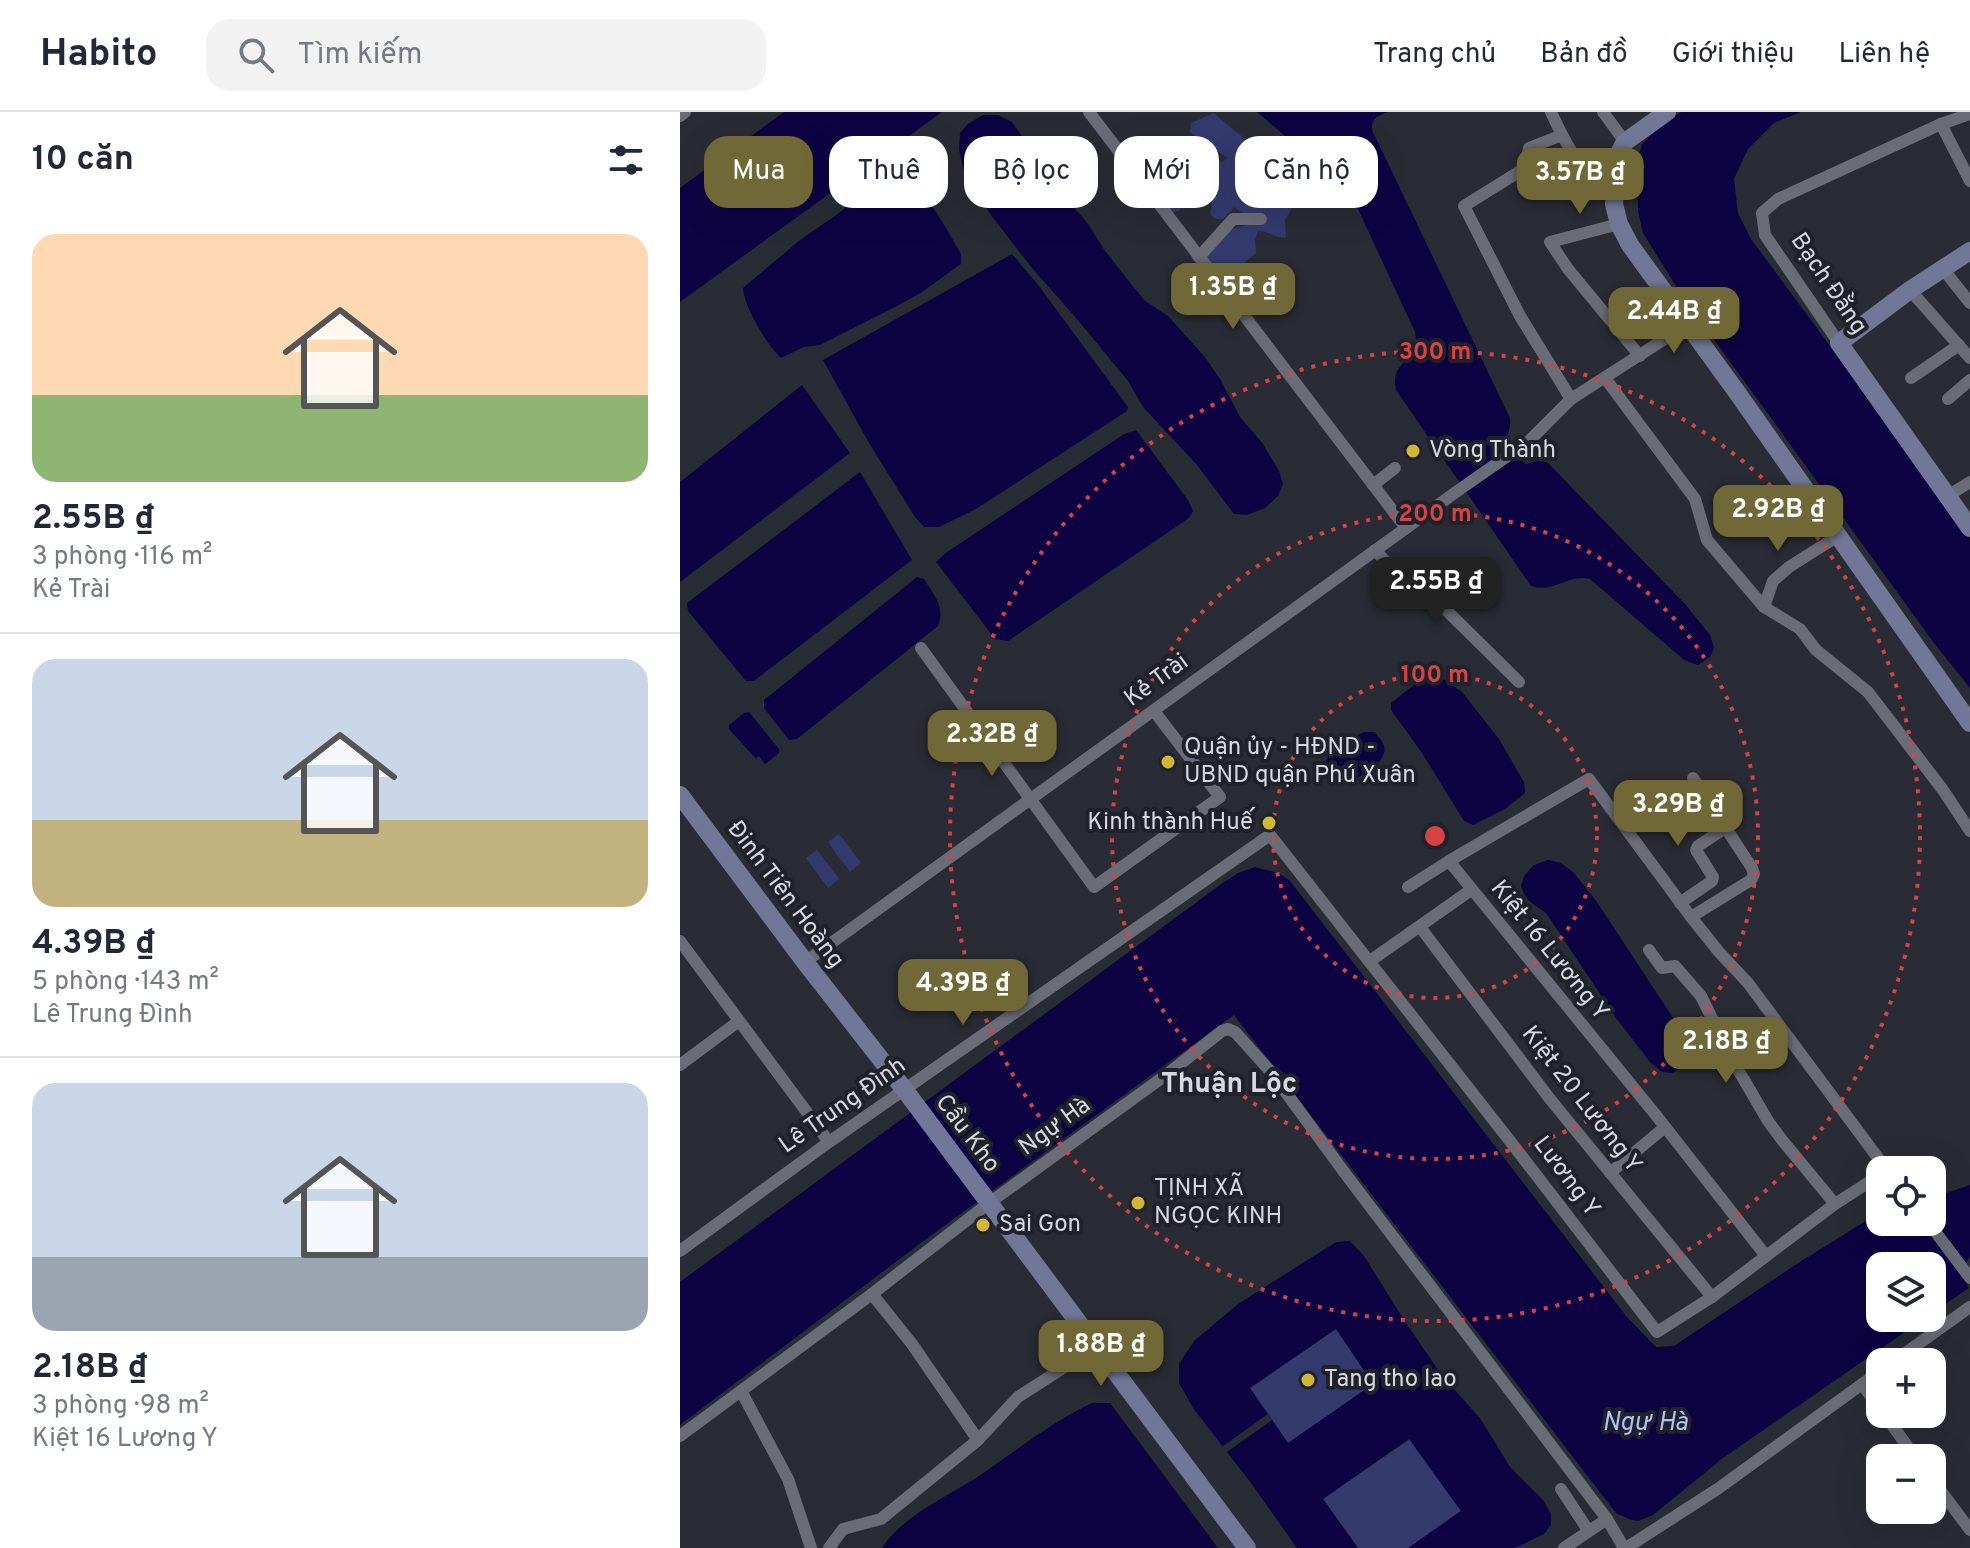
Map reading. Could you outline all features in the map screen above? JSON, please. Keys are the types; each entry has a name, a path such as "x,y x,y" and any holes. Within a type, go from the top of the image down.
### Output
{"main road":[{"path":"1664,113 1625,142 1618,155 1614,204 1619,224 1630,245 1970,723"},
{"path":"1839,343 1910,290 1970,251"},
{"name":"Bạch Đằng","path":"1839,343 1946,497 1969,525"},
{"name":"Đinh Tiên Hoàng","path":"680,795 908,1094"},
{"name":"Cầu Kho","path":"908,1094 987,1200"},
{"path":"987,1200 1247,1548"}],"street":[{"path":"680,116 685,112"},
{"path":"1089,112 1406,528"},
{"path":"1551,112 1583,166 1616,172"},
{"path":"1603,112 1625,142"},
{"name":"Bạch Đằng","path":"1839,343 1765,235 1762,213 1778,199 1941,124 1970,114"},
{"path":"1941,124 1970,181"},
{"path":"1562,135 1529,148 1525,168 1464,206 1520,316 1571,399 1688,324"},
{"path":"1199,257 1233,219 1261,219"},
{"path":"1619,224 1550,242 1568,269 1640,356"},
{"path":"1943,269 1970,303"},
{"path":"1910,290 1970,358"},
{"path":"1911,378 1959,345"},
{"path":"1605,378 1695,499 1707,540 1764,607 1800,629 1816,650 1868,692 1943,790 1970,831"},
{"path":"1948,399 1970,380"},
{"name":"Kẻ Trài","path":"805,962 1529,441 1571,399"},
{"path":"1373,485 1395,468"},
{"path":"1946,497 1970,482"},
{"path":"1764,607 1773,581 1789,567 1838,536"},
{"path":"1375,550 1418,596 1437,601 1519,682"},
{"path":"921,648 1094,887 1220,797 1154,711"},
{"path":"1691,917 1753,879 1754,874 1693,778"},
{"path":"1408,887 1589,779 1680,903 1748,983 1877,1156"},
{"path":"1680,903 1712,881 1713,877 1696,850 1725,828"},
{"name":"Lương Y","path":"1270,835 1657,1332 1712,1297 1866,1184"},
{"name":"Lê Trung Đình","path":"680,1251 829,1142 908,1094 1270,835"},
{"name":"Kiệt 16 Lương Y","path":"1449,861 1766,1256"},
{"path":"1370,961 1471,890"},
{"name":"Kiệt 20 Lương Y","path":"1420,927 1550,1099 1712,1297"},
{"path":"680,941 829,1142"},
{"path":"1649,950 1662,968 1675,966 1701,996 1733,1061 1768,1121 1835,1204"},
{"path":"680,1065 739,1021"},
{"name":"Ngự Hà","path":"680,1436 872,1294 987,1200 1228,1029 1235,1032 1271,1072 1607,1519 1625,1548"},
{"path":"1610,1173 1665,1127"},
{"path":"1938,1236 1970,1278"},
{"path":"872,1294 912,1344 978,1440"},
{"path":"1913,1348 1970,1307"},
{"path":"829,1548 843,1529 881,1519 978,1440 1018,1397 1097,1346"},
{"path":"1625,1548 1719,1488 1866,1381"},
{"path":"1862,1384 1866,1390"},
{"path":"741,1391 788,1479 811,1548"},
{"path":"1561,1489 1588,1530"},
{"path":"1946,1498 1970,1530"},
{"path":"1564,1548 1607,1519"}],"shaded area":[{"path":"1214,113 1242,136 1235,136 1235,208 1223,219 1216,219 1210,214 1211,208 1219,208 1219,160 1222,162 1228,158 1219,152 1219,136 1196,136 1190,132 1191,123"},
{"path":"1164,208 1181,208 1179,211 1169,214"},
{"path":"1236,208 1292,208 1285,220 1286,238 1258,231 1256,253 1240,266 1240,273 1251,283 1251,296 1236,297 1213,275 1199,272 1198,265 1191,259 1231,230 1251,223 1249,217"},
{"path":"839,834 861,863 850,872 828,842"},
{"path":"817,850 839,879 828,888 806,858"},
{"path":"1336,1329 1374,1384 1288,1443 1250,1388"},
{"path":"1410,1439 1461,1511 1408,1548 1358,1548 1323,1499"}],"water":[{"path":"784,112 942,112 909,136 829,136 829,194 813,206 813,136 751,136"},
{"path":"1257,112 1388,112 1374,120 1372,130 1375,136 1285,136"},
{"path":"1681,112 1801,112 1774,123 1748,149 1734,179 1738,213 1751,239 1970,535 1970,688 1934,643 1681,294 1643,233 1638,211 1637,163 1642,144 1660,126"},
{"path":"983,115 998,115 1012,122 1022,136 964,136 964,171 959,150 960,133"},
{"path":"1378,143 1510,418 1510,447 1526,464 1547,462 1685,604 1710,635 1714,648 1710,657 1698,665 1684,660 1590,579 1575,579 1539,588 1531,586 1396,390 1397,372 1414,350 1415,332 1358,209 1378,208"},
{"path":"704,170 704,208 810,208 680,302 680,188"},
{"path":"845,208 932,208 961,254 961,264 899,305 820,345 804,347 781,358 757,325 743,288 800,240"},
{"path":"986,208 1074,208 1144,300 1168,316 1204,356 1240,417 1263,444 1279,471 1283,484 1278,496 1265,508 1247,515 1234,514 1197,465 1143,407 1128,381"},
{"path":"1012,254 1128,407 1127,411 976,509 939,527 924,527 869,443 823,360"},
{"path":"802,385 850,453 680,582 680,482"},
{"path":"1136,430 1188,500 1193,511 1189,518 1008,641 995,639 936,562 1124,434"},
{"path":"860,472 912,560 754,681 746,681 688,611 687,603"},
{"path":"917,577 924,579 938,602 941,613 938,626 797,739 789,740 764,708 764,700"},
{"path":"1426,675 1439,676 1462,692 1499,739 1524,782 1525,793 1505,809 1473,825 1464,821 1391,710 1391,703"},
{"path":"749,712 779,749 779,753 765,764 759,756 756,759 729,729 729,725"},
{"path":"1364,732 1375,732 1383,743 1383,757 1372,769 1343,785 1334,781 1326,772 1328,757 1342,744"},
{"path":"1548,860 1561,863 1574,873 1597,902 1677,1024 1682,1040 1682,1067 1672,1073 1662,1072 1650,1062 1616,1018 1546,913 1524,894 1521,886 1524,876 1534,865"},
{"name":"Ngự Hà","path":"1255,867 1279,873 1290,881 1627,1317 1656,1347 1674,1346 1866,1221 1866,1236 1946,1236 1946,1193 1970,1185 1970,1257 1964,1272 1969,1288 1946,1304 1946,1252 1866,1252 1866,1332 1905,1332 1882,1348 1866,1348 1866,1359 1723,1458 1653,1515 1638,1521 1631,1520 1616,1513 1234,1015 922,1242 680,1425 680,1282 1238,873"},
{"path":"1350,1241 1364,1256 1443,1377 1480,1418 1510,1467 1543,1500 1551,1514 1551,1525 1544,1534 1515,1548 1408,1548 1461,1511 1409,1439 1323,1499 1358,1548 1297,1548 1193,1408 1179,1383 1179,1364 1194,1341 1238,1304 1336,1242","holes":["1336,1329 1373,1384 1288,1443 1250,1388"]},
{"path":"1092,1403 1110,1403 1218,1548 882,1548 914,1516 1049,1427"}],"pier":[{"path":"1268,1414 1272,1420 1224,1454 1219,1449"}],"place":[{"name":"Vòng Thành","path":"1413,451"},
{"name":"Quận ủy - HĐND - UBND quận Phú Xuân","path":"1168,762"},
{"name":"Kinh thành Huế","path":"1269,823"},
{"name":"TỊNH XÃ NGỌC KINH","path":"1138,1203"},
{"name":"Sai Gon","path":"983,1225"},
{"name":"Tang tho lao","path":"1308,1380"}],"district":[{"name":"Thuận Lộc","path":"1229,1085"}]}
